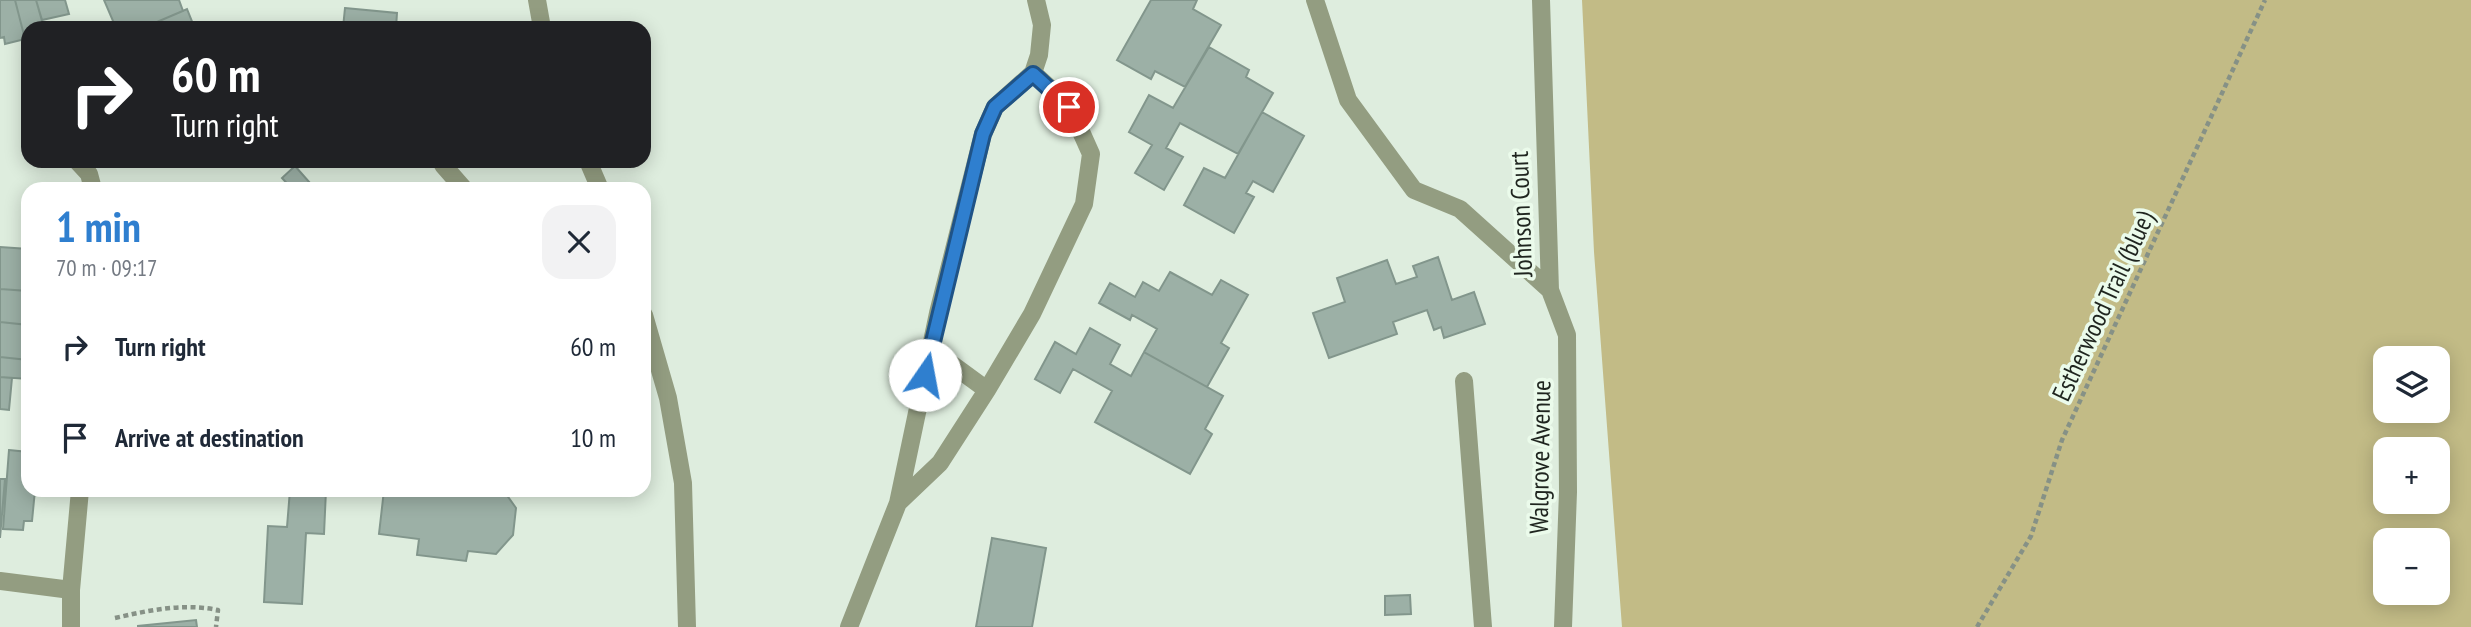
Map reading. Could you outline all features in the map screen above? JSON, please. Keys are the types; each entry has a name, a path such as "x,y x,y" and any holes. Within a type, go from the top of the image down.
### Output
{"street":[{"path":"537,0 541,21"},
{"name":"Johnson Court","path":"1315,0 1348,100 1414,190 1460,209 1550,290"},
{"name":"Johnson Court","path":"1541,0 1550,290"},
{"path":"849,627 898,503 930,349 983,134 995,107 1033,74 1039,55 1042,25 1034,1"},
{"path":"898,503 940,463 987,390 1032,314 1084,204 1091,154 1069,107 1033,74"},
{"path":"446,168 458,182"},
{"name":"Walgrove Avenue","path":"1550,290 1567,335 1568,492 1563,627"},
{"path":"651,339 668,398 683,483 687,627"},
{"path":"930,349 987,390"},
{"path":"1464,381 1483,627"},
{"path":"71,627 71,590 79,497"},
{"path":"0,581 71,590"}],"path":[{"name":"Estherwood Trail (blue)","path":"1978,627 2031,536 2062,440 2265,0"},
{"path":"115,618 156,609 197,606 218,610 216,627"}],"shaded area":[{"path":"1582,0 2471,0 2471,627 1622,627 1594,252"}],"building":[{"path":"0,0 15,0 21,23 21,40 5,44 4,37 0,38"},
{"path":"15,0 36,0 42,21 21,21 21,23"},
{"path":"36,0 65,0 69,14 42,20"},
{"path":"104,0 179,0 183,11 159,21 113,21"},
{"path":"1151,0 1197,0 1193,9 1221,25 1185,87 1155,71 1151,79 1117,60"},
{"path":"345,8 397,13 396,21 344,21"},
{"path":"187,9 192,21 159,21"},
{"path":"1209,47 1249,70 1246,77 1273,93 1238,154 1180,123 1166,148 1183,157 1164,190 1135,173 1152,145 1129,132 1149,95 1173,108"},
{"path":"1262,112 1304,136 1273,192 1253,181 1246,193 1254,197 1234,233 1184,205 1204,168 1225,178"},
{"path":"293,168 297,168 309,182 286,182 282,178"},
{"path":"0,247 21,248 21,290 0,289"},
{"path":"1438,257 1452,300 1474,292 1485,324 1444,338 1441,327 1434,330 1427,310 1393,322 1397,334 1329,358 1313,313 1345,302 1337,278 1387,260 1396,284 1417,277 1413,266"},
{"path":"1170,272 1212,295 1221,280 1248,295 1221,343 1229,348 1207,387 1144,352 1157,329 1132,315 1130,320 1099,303 1110,283 1135,297 1143,282 1159,291"},
{"path":"0,289 21,290 21,324 0,322"},
{"path":"0,322 21,324 21,359 0,357"},
{"path":"1090,328 1120,345 1110,364 1131,376 1144,352 1223,396 1205,429 1212,434 1190,474 1095,422 1112,391 1073,369 1060,393 1035,379 1055,342 1076,354"},
{"path":"0,357 21,359 21,378 0,377"},
{"path":"0,377 12,378 9,410 0,409"},
{"path":"9,450 21,451 21,497 34,497 32,521 24,521 23,530 3,529"},
{"path":"0,479 5,479 0,538"},
{"path":"289,497 326,497 324,534 306,533 302,604 264,602 268,526 287,527"},
{"path":"383,497 508,497 516,508 513,535 496,554 468,551 466,561 417,555 419,539 379,534"},
{"path":"992,538 1046,548 1032,627 976,627"},
{"path":"1410,595 1411,614 1385,615 1385,596"},
{"path":"196,620 197,627 138,627 138,626"}],"route":[{"path":"925,375 983,134 995,107 1033,74 1069,107"}]}
